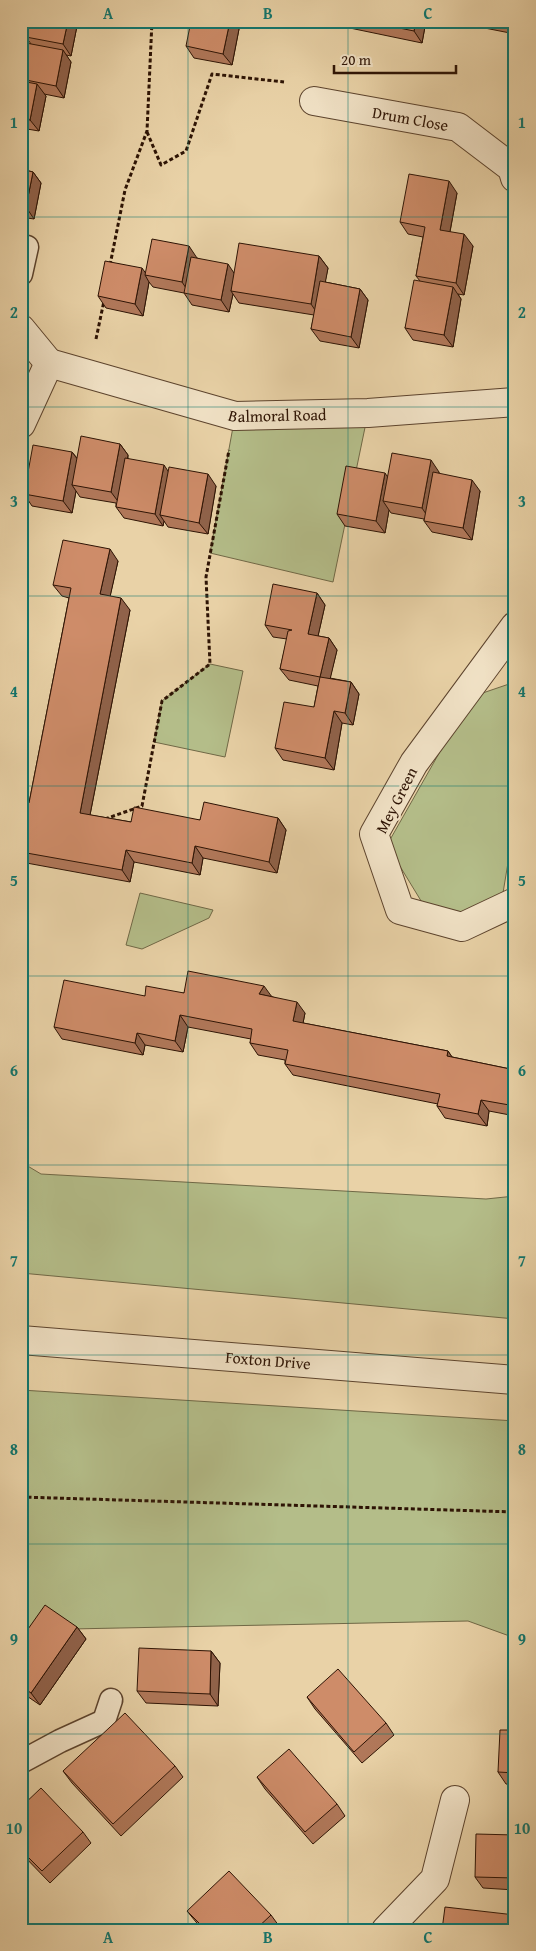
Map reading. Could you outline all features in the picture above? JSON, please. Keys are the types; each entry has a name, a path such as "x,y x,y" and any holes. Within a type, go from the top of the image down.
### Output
{"street":[{"name":"Drum Close","path":"314,101 458,127 513,173"},
{"path":"21,329 49,363 21,424"},
{"name":"Balmoral Road","path":"49,363 235,416 368,413 515,402"},
{"name":"Mey Green","path":"515,626 414,763 374,834 400,910 462,928 515,902"},
{"name":"Foxton Drive","path":"21,1340 515,1380"},
{"path":"386,1930 434,1879 455,1800"}],"lane":[{"path":"21,274 27,247"},
{"path":"21,1762 60,1741 104,1721 112,1700"}],"path":[{"path":"110,268 125,190 147,131 152,21"},
{"path":"513,173 508,100 515,67"},
{"path":"147,131 161,165 186,151 212,74 287,83 314,101"},
{"path":"89,374 104,297"},
{"path":"97,822 142,806 162,701 210,664 206,577 235,416"},
{"path":"21,1497 515,1512"}],"green space":[{"path":"368,413 333,582 210,553 235,416"},
{"path":"210,664 243,671 225,757 154,742 162,701"},
{"path":"512,683 515,685 515,820 503,893 466,912 426,909 387,845 471,697"},
{"path":"140,893 213,910 209,918 142,949 126,945"},
{"path":"21,1162 41,1174 486,1199 515,1196 515,1319 21,1273"},
{"path":"21,1390 515,1421 515,1638 468,1621 21,1630"}],"building":[{"path":"30,21 68,21 63,44 26,37"},
{"path":"191,21 230,21 223,54 186,46"},
{"path":"365,21 416,21 414,31"},
{"path":"26,43 63,50 56,86 21,79 21,67"},
{"path":"21,81 37,84 30,120 21,118"},
{"path":"21,169 33,172 26,207 21,207"},
{"path":"409,174 449,181 440,230 464,234 456,283 416,276 425,227 400,222"},
{"path":"152,239 189,246 182,282 145,275"},
{"path":"239,243 319,256 311,304 231,291"},
{"path":"191,257 228,264 221,300 184,293"},
{"path":"105,261 142,268 135,304 98,296"},
{"path":"414,280 453,287 444,335 405,328"},
{"path":"320,281 360,289 351,337 311,329"},
{"path":"81,436 120,444 111,492 72,485"},
{"path":"33,445 72,452 63,501 24,494"},
{"path":"392,453 431,460 422,508 383,501"},
{"path":"125,458 164,465 155,514 116,507"},
{"path":"346,466 385,473 376,521 337,514"},
{"path":"169,467 208,474 199,523 160,515"},
{"path":"433,472 472,480 463,528 424,521"},
{"path":"63,540 110,549 100,594 121,598 80,813 131,822 134,807 200,820 204,802 278,818 269,862 195,846 192,863 126,850 122,870 21,852 21,802 29,803 71,588 53,585"},
{"path":"273,584 317,593 308,634 329,638 320,677 280,669 288,631 292,630 265,625"},
{"path":"320,677 351,682 345,713 334,711 325,758 275,748 284,702 314,707"},
{"path":"188,971 264,986 259,994 297,1002 293,1021 448,1051 447,1056 515,1070 515,1106 481,1100 478,1114 437,1106 440,1094 285,1064 288,1050 250,1043 252,1029 180,1015 175,1041 137,1033 135,1043 54,1027 64,980 145,996 146,986 184,993"},
{"path":"45,1605 77,1627 31,1693 21,1686 21,1639"},
{"path":"139,1648 211,1651 210,1694 137,1691"},
{"path":"338,1669 386,1723 354,1752 307,1697"},
{"path":"125,1713 175,1766 113,1824 63,1771"},
{"path":"500,1730 515,1730 515,1773 498,1772"},
{"path":"289,1749 337,1804 305,1832 257,1777"},
{"path":"41,1788 83,1832 42,1871 21,1850 21,1807"},
{"path":"476,1834 515,1835 515,1878 475,1877"},
{"path":"229,1871 271,1915 255,1930 206,1930 187,1911"},
{"path":"445,1907 515,1915 515,1930 442,1930"},
{"path":"152,1924 157,1930 146,1930"}]}
